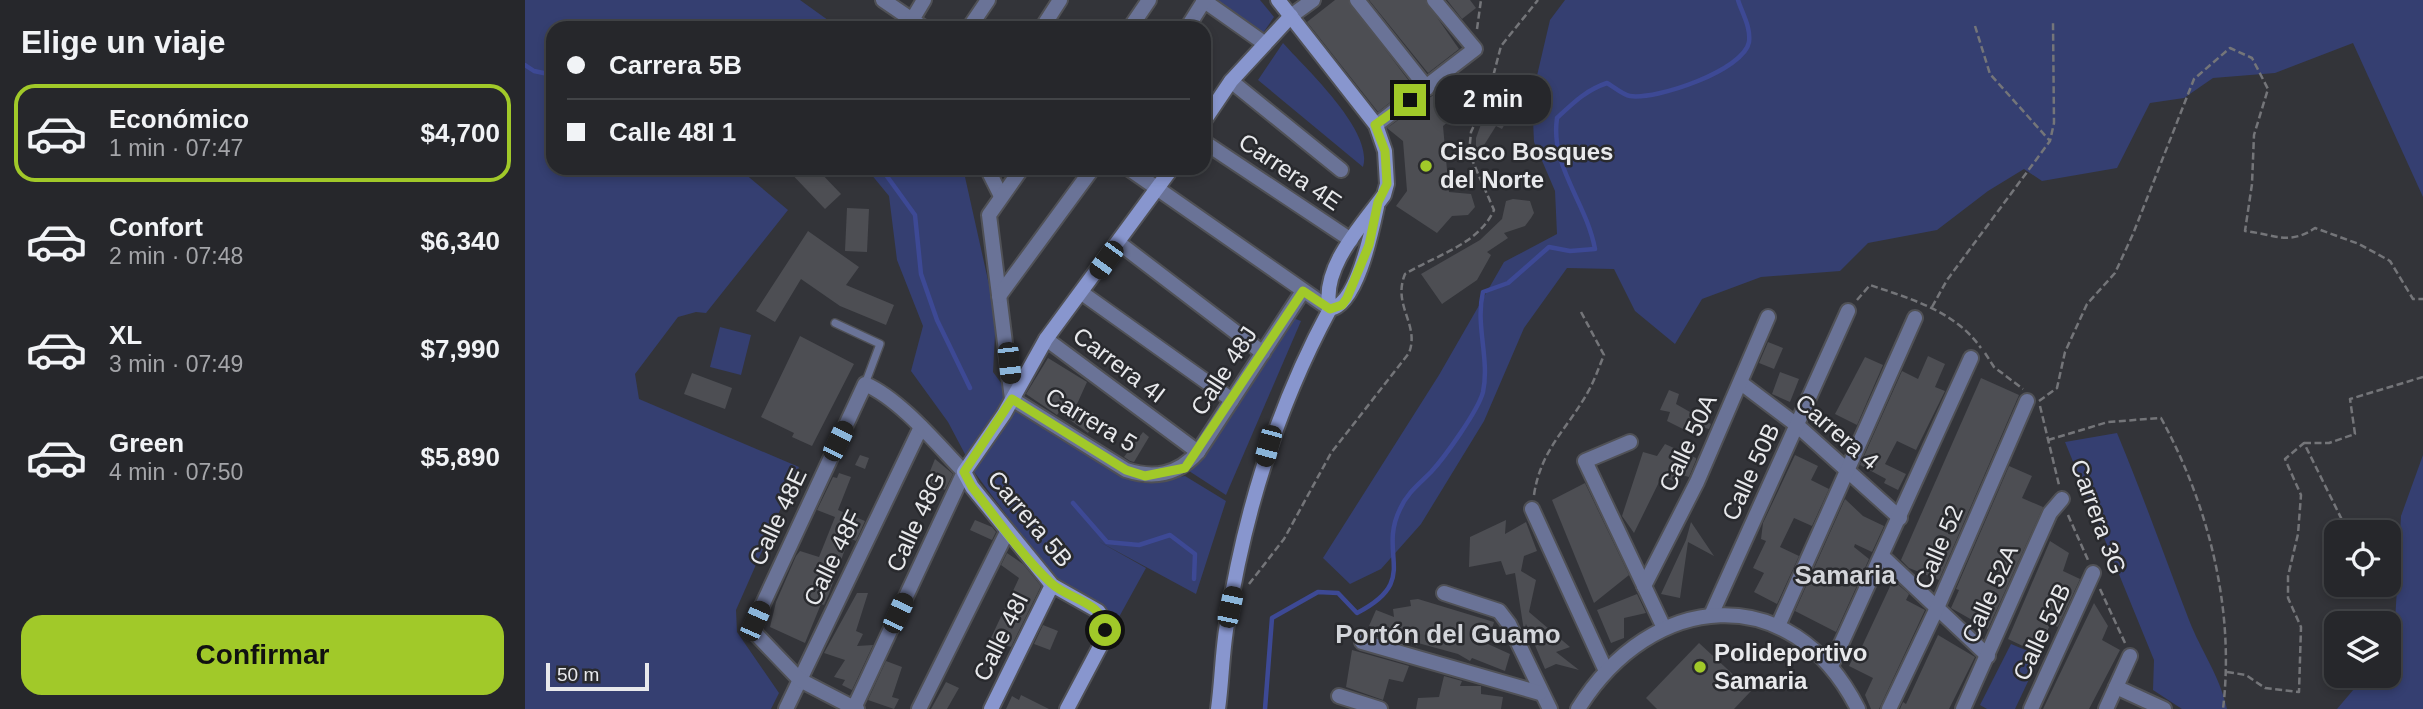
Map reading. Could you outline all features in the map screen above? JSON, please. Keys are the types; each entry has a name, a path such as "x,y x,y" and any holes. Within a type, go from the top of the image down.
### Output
{"street":[{"path":"883,0 914,21"},
{"path":"919,21 923,0"},
{"path":"974,21 988,0"},
{"path":"1046,21 1060,0"},
{"path":"1135,21 1149,0"},
{"path":"1218,709 1230,607 1246,528 1268,446 1311,344 1330,309 1329,298 1334,273 1351,240 1378,202 1387,184 1385,151 1375,125 1278,0"},
{"path":"1211,111 1231,81 1264,43 1291,16 1313,0"},
{"path":"1357,0 1427,88"},
{"path":"1375,125 1427,88 1471,44 1434,0"},
{"path":"1191,21 1204,1 1264,43"},
{"path":"1231,81 1341,170"},
{"name":"Carrera 4E","path":"1211,147 1351,240"},
{"path":"990,175 1001,196 1017,175"},
{"path":"999,296 1088,175"},
{"path":"1139,175 1330,309"},
{"path":"1012,399 1046,339 1167,175"},
{"name":"Carrera 5","path":"1001,196 989,215 1012,399 1126,470 1145,476"},
{"path":"1330,309 1342,305 1358,274 1378,202"},
{"path":"1119,243 1263,353"},
{"name":"Calle 48J","path":"1145,476 1185,468 1303,291"},
{"path":"1082,293 1232,400"},
{"name":"Calle 50B","path":"1712,613 1848,311"},
{"name":"Calle 50A","path":"1644,586 1741,383 1768,317"},
{"path":"1778,626 1915,318"},
{"name":"Carrera 4I","path":"1046,339 1198,452"},
{"path":"1831,666 1971,358"},
{"name":"Carrera 4","path":"1741,383 1798,426 1900,518"},
{"name":"Carrera 5B","path":"865,384 875,388 921,427 964,472 972,487 1007,532 1052,585 1098,611 1104,620 1104,641 1067,709"},
{"name":"Calle 48E","path":"800,680 754,632 760,609 865,384"},
{"name":"Calle 48G","path":"855,709 964,472 1012,399"},
{"name":"Calle 52","path":"1889,709 2033,401"},
{"name":"Calle 48F","path":"786,709 921,427"},
{"path":"1630,442 1585,461 1664,628"},
{"name":"Calle 52A","path":"1963,709 2050,513 2062,499"},
{"path":"1532,509 1607,671"},
{"path":"919,709 1007,532"},
{"path":"1882,556 1988,656"},
{"name":"Calle 52B","path":"2031,709 2093,573"},
{"name":"Calle 48I","path":"991,709 1052,585"},
{"path":"1444,593 1499,611 1509,624 1550,709"},
{"path":"1578,709 1607,671 1664,628 1712,613 1745,615 1778,626 1806,643 1831,666 1859,709"},
{"path":"1362,642 1540,693"},
{"path":"2106,709 2130,656"},
{"path":"800,680 855,709"},
{"path":"2116,687 2164,709"},
{"path":"1339,696 1380,709"}],"lane":[{"path":"835,323 880,344 865,384"}],"path":[{"path":"1471,44 1479,27 1481,0"},
{"path":"1247,585 1284,539 1331,453 1409,353 1413,341 1399,289 1405,274 1466,242 1487,225 1494,210 1491,197 1478,177 1469,153 1471,132 1489,92 1501,47 1538,0"},
{"path":"1915,318 1931,308 1947,280 2050,141 2054,123 2053,23"},
{"path":"1975,26 1990,74 2050,141"},
{"path":"1848,311 1870,285 1931,308 1968,330 1994,367 2033,401 2057,388 2065,352 2087,304 2115,273 2195,79 2229,48 2252,58 2268,89 2254,135 2252,184 2245,231 2277,239 2303,236 2315,228 2359,244 2390,261 2413,299 2423,299"},
{"path":"1532,509 1537,472 1553,441 1588,391 1604,355 1581,312"},
{"path":"2227,672 2246,674 2265,688 2299,692 2301,627 2288,598 2288,576 2298,534 2301,495 2285,459 2304,443 2329,443 2355,434 2350,399 2423,377"},
{"name":"Carrera 3G","path":"2033,401 2048,440 2062,499 2130,656"},
{"path":"2048,440 2108,422 2161,418 2183,458 2204,517 2220,589 2227,672 2223,709"},
{"path":"2304,443 2342,520"}],"shaded area":[{"path":"525,0 800,0 829,21 546,21 546,175 746,175 788,210 706,313 696,312 678,317 635,374 639,399 799,467 736,610 737,632 779,693 771,709 525,709"},
{"path":"1210,0 1260,0 1274,17 1261,36"},
{"path":"1565,0 2423,0 2423,197 2353,43 2275,73 2213,78 2184,98 2150,103 2117,168 2042,181 2024,169 1988,191 1937,230 1868,243 1840,271 1761,277 1702,299 1675,344 1635,311 1614,269 1567,268 1524,328 1484,421 1421,524 1381,569 1350,584 1323,558 1439,375 1504,262 1557,234 1555,191 1534,142 1532,97 1550,20"},
{"path":"1283,43 1349,119 1364,152 1363,167 1258,80"},
{"path":"872,175 965,175 996,316 993,372 1024,414 1123,477 1143,483 1185,476 1226,501 1196,594 1098,541 1146,568 1119,617 1056,581 975,473 948,422 911,371 923,326 897,260 889,196"},
{"path":"1293,318 1301,321 1226,495 1189,471"},
{"path":"720,327 751,335 741,375 710,367"},
{"path":"2117,433 2189,620 2220,686 2227,709 2182,709 2153,690 2154,660 2065,442"},
{"path":"2423,455 2423,709 2337,709 2355,688 2401,688 2401,611 2396,611 2396,597 2401,597 2401,516"},
{"path":"2011,644 2040,656 2015,709 1987,709 1980,705"}],"building":[{"path":"1335,0 1348,0 1412,85 1378,112 1307,22"},
{"path":"1369,0 1425,0 1459,49 1428,73"},
{"path":"1447,0 1470,0 1476,8 1462,19"},
{"path":"1501,81 1510,87 1512,111 1502,129 1496,126 1476,158 1476,138 1489,102 1494,104"},
{"name":"Cisco Bosques del Norte","path":"1449,84 1445,107 1449,121 1443,126 1449,192 1471,194 1475,207 1468,215 1452,216 1437,233 1396,206 1407,191 1403,141 1387,128"},
{"path":"793,175 823,175 841,194 825,209"},
{"path":"1506,201 1530,201 1534,213 1531,218 1525,226 1504,233 1508,238 1487,252 1491,255 1477,280 1442,304 1421,274 1480,240 1502,219"},
{"path":"847,208 869,209 867,252 845,251"},
{"path":"808,231 859,267 846,285 894,305 886,325 840,306 801,279 775,322 756,311"},
{"path":"800,336 854,364 812,446 792,437 794,433 761,417"},
{"path":"1768,342 1783,348 1774,369 1759,363"},
{"path":"1928,356 1945,364 1935,387 1945,391 1916,450 1897,441 1885,464 1906,474 1898,490 1884,483 1886,479 1860,465 1902,371 1918,379"},
{"path":"1865,357 1883,365 1857,425 1835,414"},
{"path":"1048,358 1087,382 1077,404 1098,416 1088,433 1059,412 1057,415 1026,394"},
{"path":"1780,372 1799,379 1790,402 1772,394"},
{"path":"692,373 732,388 725,409 684,394"},
{"path":"1981,378 2019,395 1939,580 1909,568 1901,560"},
{"path":"1669,390 1679,394 1676,404 1711,424 1709,429 1691,424 1687,431 1667,421 1670,412 1660,410"},
{"path":"1143,432 1149,437 1134,462 1130,461 1124,457"},
{"path":"1665,444 1696,460 1689,477 1682,475 1677,483 1662,476 1634,533 1622,516 1643,452 1657,456"},
{"path":"860,455 869,458 865,469 855,465"},
{"path":"1795,455 1818,466 1811,480 1829,489 1812,526 1794,518 1780,547 1799,556 1777,604 1754,592 1764,573 1753,568 1766,541 1761,539 1763,523"},
{"path":"935,459 953,474 945,490 926,481"},
{"path":"2009,466 2032,476 2022,498 2043,507 1988,629 1951,608 1959,590 1956,589"},
{"path":"839,473 851,477 838,510 865,521 856,541 849,538 829,594 824,605 821,604 805,643 770,627 776,602 796,556 800,551 819,557 835,517 817,510 833,477 837,478"},
{"path":"1585,483 1629,575 1594,603 1552,500"},
{"path":"1845,499 1863,516 1884,526 1872,552 1855,544 1854,547 1869,559 1836,632 1795,611"},
{"path":"975,520 992,527 996,532 992,540 970,530"},
{"path":"1506,520 1505,534 1526,522 1537,551 1524,556 1521,571 1536,580 1529,612 1570,647 1556,652 1579,670 1556,664 1545,669 1526,624 1524,631 1515,573 1506,575 1501,561 1469,567 1470,537"},
{"path":"1691,522 1714,556 1688,542 1680,598 1661,594 1686,540"},
{"path":"2050,541 2069,553 2063,571 2080,579 2058,627 2051,624 2047,631 2039,627 2027,648 2008,639"},
{"path":"1007,553 1023,564 1041,586 1011,647 990,640 1019,578 1001,565"},
{"path":"1893,580 1909,594 1906,600 1925,610 1879,709 1871,709 1865,695 1873,678 1849,666 1854,656 1857,657"},
{"path":"857,593 868,593 856,631 863,634 857,646 873,645 852,690 842,685 845,680 834,677 845,660 824,653"},
{"path":"1637,594 1646,613 1624,618 1624,638 1611,643 1597,610"},
{"path":"1418,599 1494,622 1488,644 1510,654 1505,671 1472,658 1470,661 1458,654 1418,643 1417,646 1391,631 1390,634 1369,626 1376,610 1394,617 1393,609 1411,606 1410,600"},
{"path":"2094,603 2108,626 2102,640 2120,650 2089,709 2043,709"},
{"path":"1043,625 1058,631 1050,650 1034,644"},
{"path":"1938,635 1975,657 1949,709 1900,709 1903,702 1906,704"},
{"name":"Polideportivo Samaria","path":"1699,643 1751,691 1734,709 1657,709 1646,698"},
{"path":"1352,650 1409,666 1403,682 1389,679 1383,700 1346,687"},
{"path":"886,661 902,667 892,697 899,699 894,709 868,700"},
{"path":"1444,676 1462,681 1460,686 1481,686 1481,694 1503,697 1501,709 1416,709 1418,698 1439,697"},
{"path":"946,682 959,688 947,709 931,709"},
{"path":"1021,695 1049,709 1006,709 1012,696 1019,700"}],"waterway":[{"path":"1265,709 1272,618 1318,592 1338,593 1357,613 1376,601 1393,578 1394,526 1400,509 1410,493 1452,446 1475,411 1483,392 1483,292 1508,283 1549,247 1570,251 1595,249 1559,152 1557,118 1586,93 1607,83 1621,93 1643,96 1698,81 1732,63 1744,53 1749,42 1747,26 1738,0"},
{"path":"525,65 534,71 546,74"},
{"path":"886,175 915,215 921,274 937,320 970,388"},
{"path":"1073,503 1107,542 1139,545 1170,535 1195,554 1194,579"}],"place":[{"name":"Cisco Bosques del Norte","path":"1426,166"},
{"name":"Polideportivo Samaria","path":"1700,667"}],"district":[{"name":"Samaria","path":"1845,575"},
{"name":"Portón del Guamo","path":"1448,634"}],"route":[{"path":"1105,630 1104,620 1098,611 1052,585 1007,532 972,487 964,472 1012,399 1126,470 1145,476 1185,468 1303,291 1330,309 1336,309 1347,298 1369,245 1378,202 1384,195 1387,184 1385,151 1375,125 1410,100"}]}
